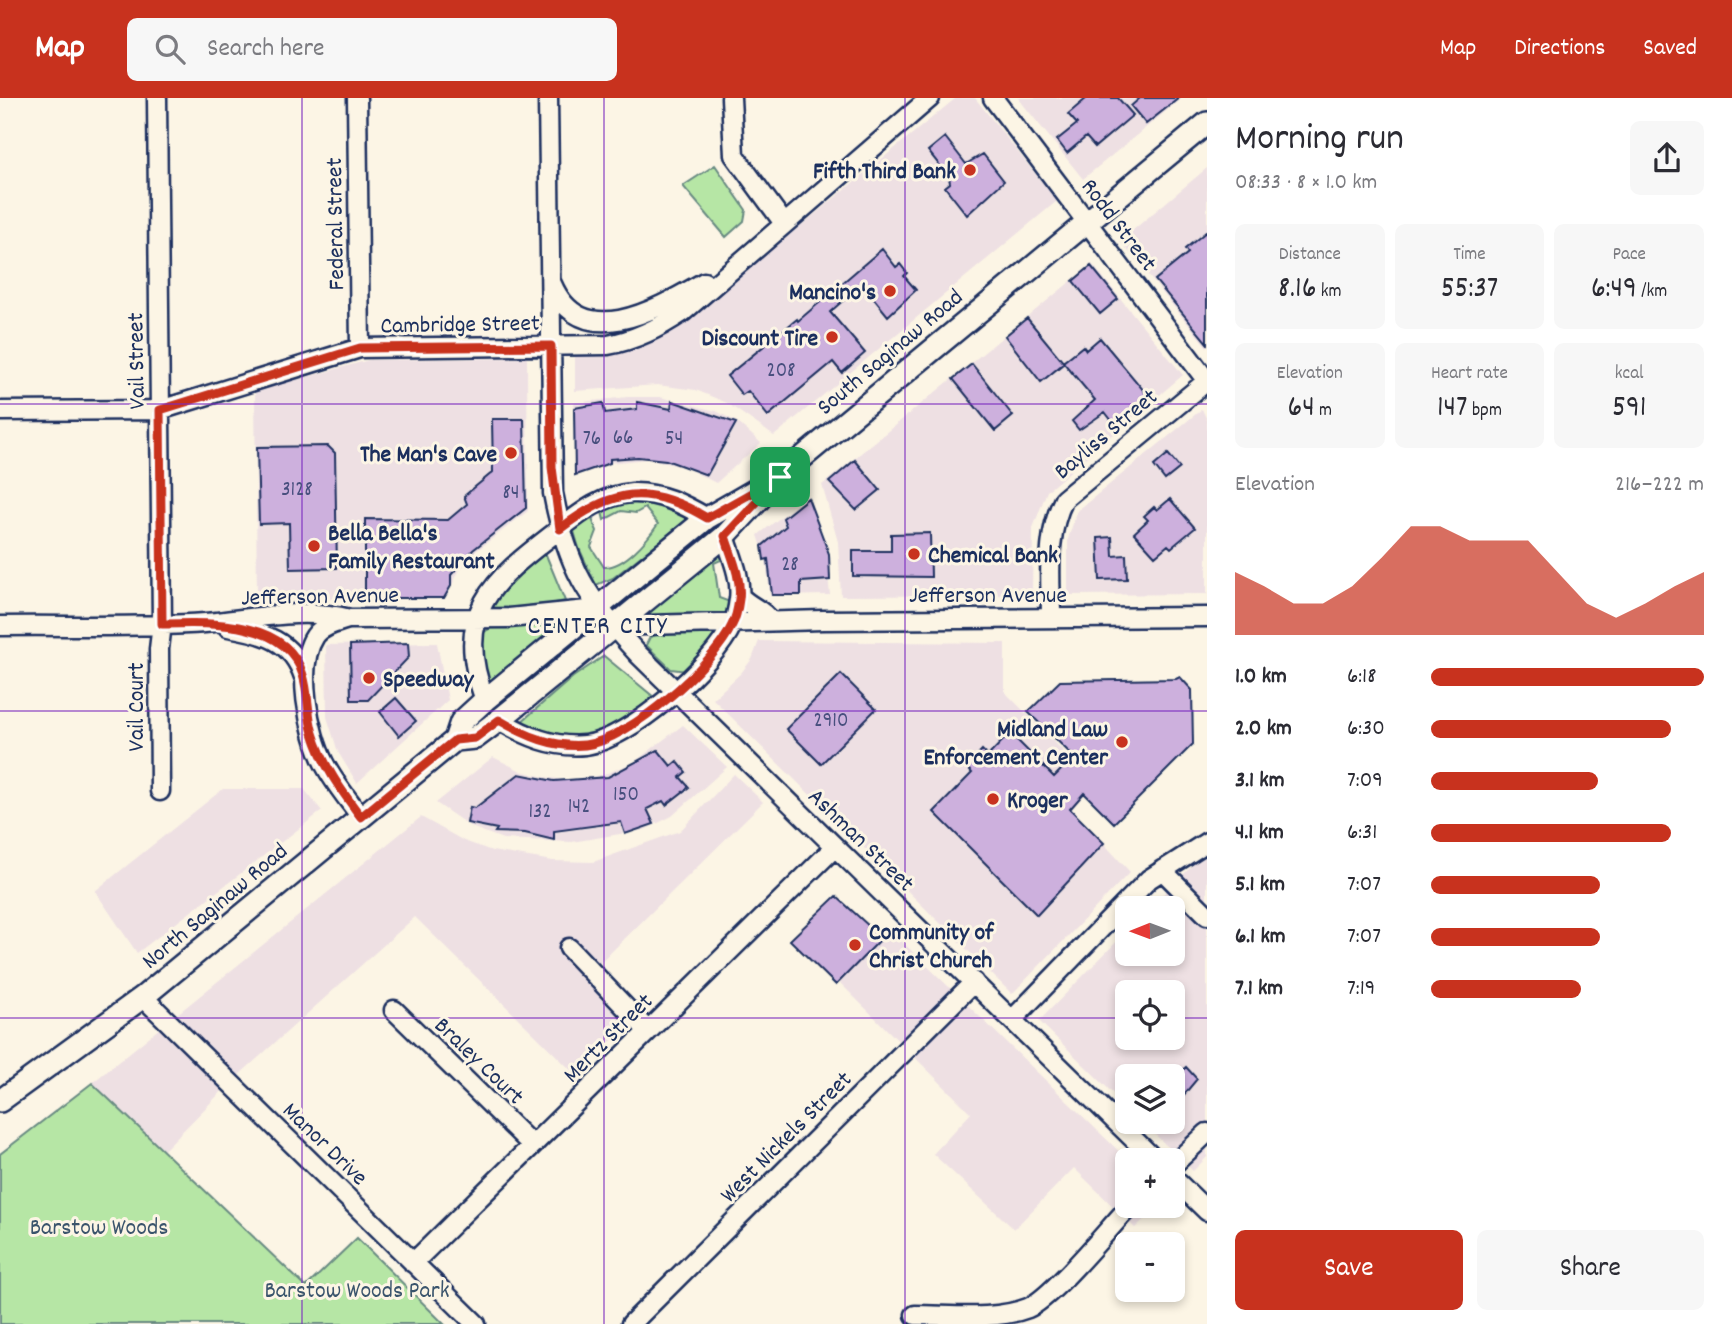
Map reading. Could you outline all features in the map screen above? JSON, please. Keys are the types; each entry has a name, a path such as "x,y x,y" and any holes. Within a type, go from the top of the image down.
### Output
{"main road":[{"name":"South Saginaw Road","path":"597,609 707,518 780,477 1207,123"},
{"name":"North Saginaw Road","path":"455,740 475,738 499,720 725,536 780,477"},
{"name":"North Saginaw Road","path":"0,1101 143,998 455,740 461,722 597,609"}],"street":[{"name":"Vail Street","path":"157,98 162,624"},
{"name":"Federal Street","path":"357,98 360,348"},
{"name":"Ashman Street","path":"548,98 552,467 560,529 570,561 597,609 675,690 1143,1148"},
{"path":"731,98 734,155 783,222"},
{"name":"Cambridge Street","path":"0,411 160,410 360,348 608,345 643,335 683,312 734,264 930,98"},
{"name":"Rodd Street","path":"993,98 1207,381"},
{"name":"Cambridge Street","path":"551,280 569,312 598,322 626,318 662,304 734,264"},
{"name":"Bayliss Street","path":"1051,618 1051,539 1054,518 1064,499 1207,381"},
{"path":"485,700 473,661 476,618 494,583 591,506 630,494 667,497 707,518"},
{"path":"725,536 740,596 770,621"},
{"path":"499,720 543,742 568,746 609,738 637,722 703,665 733,625 740,596"},
{"name":"Jefferson Avenue","path":"0,626 203,623 278,615 333,615 350,619 536,617 597,609"},
{"name":"Jefferson Avenue","path":"612,626 733,625 770,621 1207,617"},
{"path":"350,619 324,628 314,638 307,659 307,691 310,723 320,754 333,779 361,817"},
{"path":"203,623 253,632 284,643 298,661 307,691"},
{"name":"Vail Court","path":"160,791 159,649 162,624"},
{"path":"1012,1020 1162,870 1207,842"},
{"name":"Mertz Street","path":"413,1263 835,847"},
{"path":"1162,870 1207,915"},
{"path":"569,948 648,1031"},
{"name":"West Nickels Street","path":"631,1324 974,982"},
{"name":"Manor Drive","path":"143,998 475,1324"},
{"name":"Braley Court","path":"394,1010 532,1145"},
{"path":"1185,1154 1207,1133"},
{"path":"1185,1190 1207,1211"},
{"path":"915,1315 1000,1314 1029,1307 1049,1294 1119,1218"}],"shaded area":[{"path":"956,98 975,98 1057,201 774,436 727,403 696,390 657,385 575,391 575,356 618,353 640,347 676,328"},
{"path":"1018,98 1182,98 1083,179"},
{"path":"1207,168 1207,347 1120,241"},
{"path":"1092,264 1183,375 1047,491 1033,528 1032,595 841,596 838,542 822,485"},
{"path":"527,358 528,511 475,552 459,571 446,597 257,600 255,391 369,360"},
{"path":"628,397 660,397 716,411 737,422 761,443 716,483 684,467 647,459 609,463 575,475 574,403"},
{"path":"1202,409 1207,420 1207,594 1068,595 1068,539 1077,511"},
{"path":"808,496 824,538 830,595 770,596 766,560 758,535"},
{"path":"759,641 1005,643 1005,692 1094,782 1072,809 1130,872 1012,994 713,699 741,673 752,659"},
{"path":"437,643 448,700 357,783 338,752 327,717 326,645"},
{"path":"683,725 727,767 672,816 644,830 572,842 503,839 471,827 436,803 493,757 521,771 544,777 565,780 602,775 633,763"},
{"path":"734,774 763,802 594,969 640,1015 575,1074 415,917 230,1083 162,1152 92,1083 421,817 464,841 492,851 553,861 593,862 680,831"},
{"path":"223,789 304,789 322,811 137,953 95,891"},
{"path":"1207,856 1207,1157 1193,1171 1185,1163 1185,1148 1169,1148 1154,1134 1185,1134 1185,1064 1115,1064 1115,1095 1039,1021 1115,943 1115,966 1185,966 1185,896 1161,896 1194,864"},
{"path":"890,930 1116,1148 1115,1208 1074,1168 1014,1229 933,1154 971,1113 839,982"},
{"path":"1125,1218 1145,1218 1135,1228"}],"green space":[{"path":"715,165 746,210 744,221 726,237 683,186"},
{"path":"647,500 688,515 688,519 613,578 596,585 573,528 586,517 592,519 597,531 591,547 604,567 612,566 635,552 658,524 645,508 636,513 621,511 604,520 601,508"},
{"path":"544,550 565,601 536,607 491,608 493,596"},
{"path":"719,551 723,559 714,563 719,598 730,602 724,616 642,621 641,615"},
{"path":"558,623 562,626 499,681 485,685 481,634 491,628"},
{"path":"721,632 687,671 671,669 646,645 650,637 659,634"},
{"path":"604,656 655,698 605,734 566,740 520,723 573,677"},
{"name":"Barstow Woods","path":"92,1083 306,1287 357,1238 444,1324 0,1324 0,1154"}],"building":[{"path":"1087,98 1118,98 1133,115 1095,147 1086,137 1067,153 1057,140 1077,124 1068,114"},
{"path":"1140,98 1179,98 1146,124 1131,106"},
{"name":"Fifth Third Bank","path":"945,137 966,164 983,154 1004,181 967,215 945,187 950,183 949,177 928,151"},
{"path":"1207,231 1207,343 1155,280 1188,253 1185,249"},
{"path":"882,249 896,267 900,264 907,273 904,276 916,290 888,316 862,284 830,312 865,353 842,373 833,362 768,416 748,391 742,395 727,376 797,319 798,321"},
{"path":"1091,266 1118,299 1100,314 1073,281"},
{"path":"1027,318 1064,363 1041,382 1005,336"},
{"path":"1100,338 1150,398 1116,426 1105,412 1079,430 1072,421 1095,400 1063,362 1083,346 1086,350"},
{"path":"972,364 1013,416 995,431 953,379"},
{"path":"672,401 736,423 707,475 666,460 638,457 610,459 610,463 575,475 574,408 603,403 605,413 637,409 637,402 671,409"},
{"path":"492,419 524,419 526,508 473,550 451,575 451,586 444,598 365,598 365,519 448,520 467,504 464,496 493,472"},
{"path":"328,446 335,453 337,568 290,569 289,523 259,524 257,447"},
{"path":"1168,454 1180,468 1165,480 1154,466"},
{"path":"855,460 880,490 856,510 829,482"},
{"path":"808,498 829,554 830,580 801,582 801,595 772,595 768,559 764,560 762,546 786,526 783,518"},
{"path":"1170,499 1195,528 1171,548 1168,545 1155,556 1134,533 1148,520 1144,516"},
{"path":"930,533 931,577 853,576 853,551 891,551 891,534"},
{"path":"1112,537 1113,556 1126,555 1127,579 1100,580 1098,538"},
{"name":"Speedway","path":"408,643 409,657 368,700 351,700 350,645"},
{"path":"841,674 876,709 821,764 786,729"},
{"path":"1180,677 1192,690 1193,744 1114,823 1084,793 1070,809 1104,843 1037,915 934,812 972,773 966,767 982,750 988,756 1010,733 1054,777 1074,757 1028,712 1060,681"},
{"name":"Speedway","path":"396,698 416,721 399,736 380,712"},
{"path":"658,750 671,766 677,761 686,772 680,777 689,787 666,805 663,801 647,809 654,824 625,834 621,822 554,831 554,840 525,833 495,832 497,829 467,823 470,807 475,808 519,774 554,781 608,777"},
{"name":"Community of Christ Church","path":"836,896 882,938 836,985 790,940"},
{"path":"1185,1068 1197,1079 1185,1093"}],"place":[{"name":"Fifth Third Bank","path":"970,170"},
{"name":"Mancino's","path":"890,291"},
{"name":"Discount Tire","path":"832,337"},
{"name":"The Man's Cave","path":"511,453"},
{"name":"Bella Bella's Family Restaurant","path":"314,546"},
{"name":"Chemical Bank","path":"914,554"},
{"name":"Speedway","path":"369,678"},
{"name":"Midland Law Enforcement Center","path":"1122,742"},
{"name":"Kroger","path":"993,799"},
{"name":"Community of Christ Church","path":"855,945"}],"district":[{"name":"CENTER CITY","path":"598,624"}],"route":[{"path":"551,346 553,493 560,529 591,506 630,494 667,497 707,518 780,477 725,536 740,596 733,625 703,665 637,722 609,738 568,746 543,742 499,720 475,738 455,740 361,817 333,779 320,754 312,731 303,675 298,661 284,643 263,634 229,627 203,623 162,624 160,410 360,348 551,346"}],"park label":[{"name":"Barstow Woods Park","path":"357,1289"}]}
